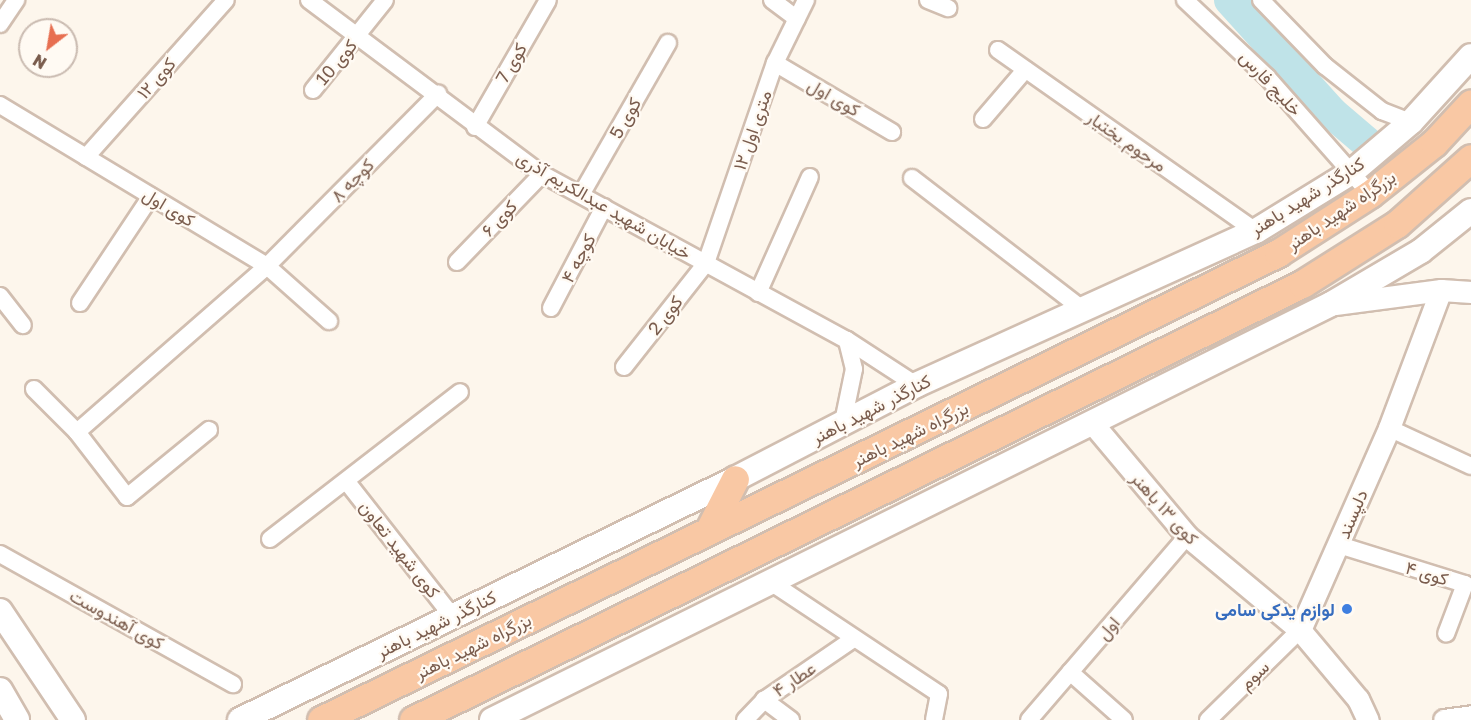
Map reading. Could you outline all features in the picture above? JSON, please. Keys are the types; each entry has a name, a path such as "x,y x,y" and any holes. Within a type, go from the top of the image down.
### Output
{"highway":[{"name":"بزرگراه شهید باهنر","path":"321,720 1278,253 1370,194 1434,143 1471,103"},
{"name":"بزرگراه شهید باهنر","path":"413,720 1150,356 1215,328 1302,284 1397,224 1471,158"},
{"path":"709,530 735,479"}],"main road":[{"name":"کنارگذر شهید باهنر","path":"240,720 735,479 916,385 1086,310 1256,231 1352,172 1411,122 1471,56"},
{"path":"492,720 523,712 769,581 1099,422 1321,309 1421,251 1471,212"},
{"path":"1215,328 1321,309"},
{"path":"1099,422 1150,356"},
{"path":"0,611 75,718"},
{"path":"0,690 17,720"}],"street":[{"path":"0,24 16,0"},
{"name":"کوی ۱۲","path":"86,157 226,0"},
{"name":"خیابان شهید عبدالکریم آذری","path":"309,0 359,34 438,94 475,127 542,174 582,193 758,293 847,340 916,385"},
{"name":"کوی 10","path":"313,90 385,0"},
{"name":"کوی 7","path":"475,127 548,0"},
{"path":"772,0 797,19"},
{"name":"۱۲ متری اول","path":"706,263 775,63 806,0"},
{"path":"928,0 948,8"},
{"name":"خلیج فارس","path":"1185,0 1267,77 1370,194"},
{"path":"1261,0 1325,66 1382,111 1411,122"},
{"name":"کوی 5","path":"582,193 668,43"},
{"name":"مرحوم بختیار","path":"998,50 1256,231"},
{"name":"کوی اول","path":"775,63 892,132"},
{"path":"983,119 1025,70"},
{"name":"کوچه ۸","path":"77,432 267,266 438,94"},
{"name":"کوی اول","path":"0,105 267,266 329,321"},
{"name":"کوی ۶","path":"457,262 542,174"},
{"path":"758,293 810,177"},
{"path":"912,178 1086,310"},
{"path":"80,303 151,196"},
{"name":"کوچه ۴","path":"551,308 604,207"},
{"name":"کوی 2","path":"624,367 706,263"},
{"path":"1321,309 1441,290 1471,292"},
{"name":"دلپسند","path":"1300,630 1389,428 1441,290"},
{"path":"0,296 23,325"},
{"path":"843,422 854,369 847,340"},
{"path":"34,389 77,432 127,497 208,430"},
{"path":"270,539 347,482 460,392"},
{"name":"کوی ۱۳ باهنر","path":"1099,422 1187,536 1300,630"},
{"path":"1389,428 1471,466"},
{"name":"کوی شهید تعاون","path":"347,482 452,616"},
{"name":"اول","path":"1029,720 1187,536"},
{"name":"کوی ۴","path":"1339,545 1465,584 1446,634"},
{"name":"کوی آهندوست","path":"0,554 233,684"},
{"path":"769,581 852,639 939,694 934,720"},
{"path":"1300,630 1358,699 1368,720"},
{"name":"سوم","path":"1208,720 1300,630"},
{"name":"عطار ۴","path":"791,720 764,700 852,639"},
{"path":"1070,672 1124,720"},
{"path":"745,720 764,700"},
{"path":"1444,720 1471,716"}],"waterway":[{"path":"1230,0 1332,113 1372,147"}],"place":[{"name":"لوازم یدکی سامی","path":"1347,609"}]}
